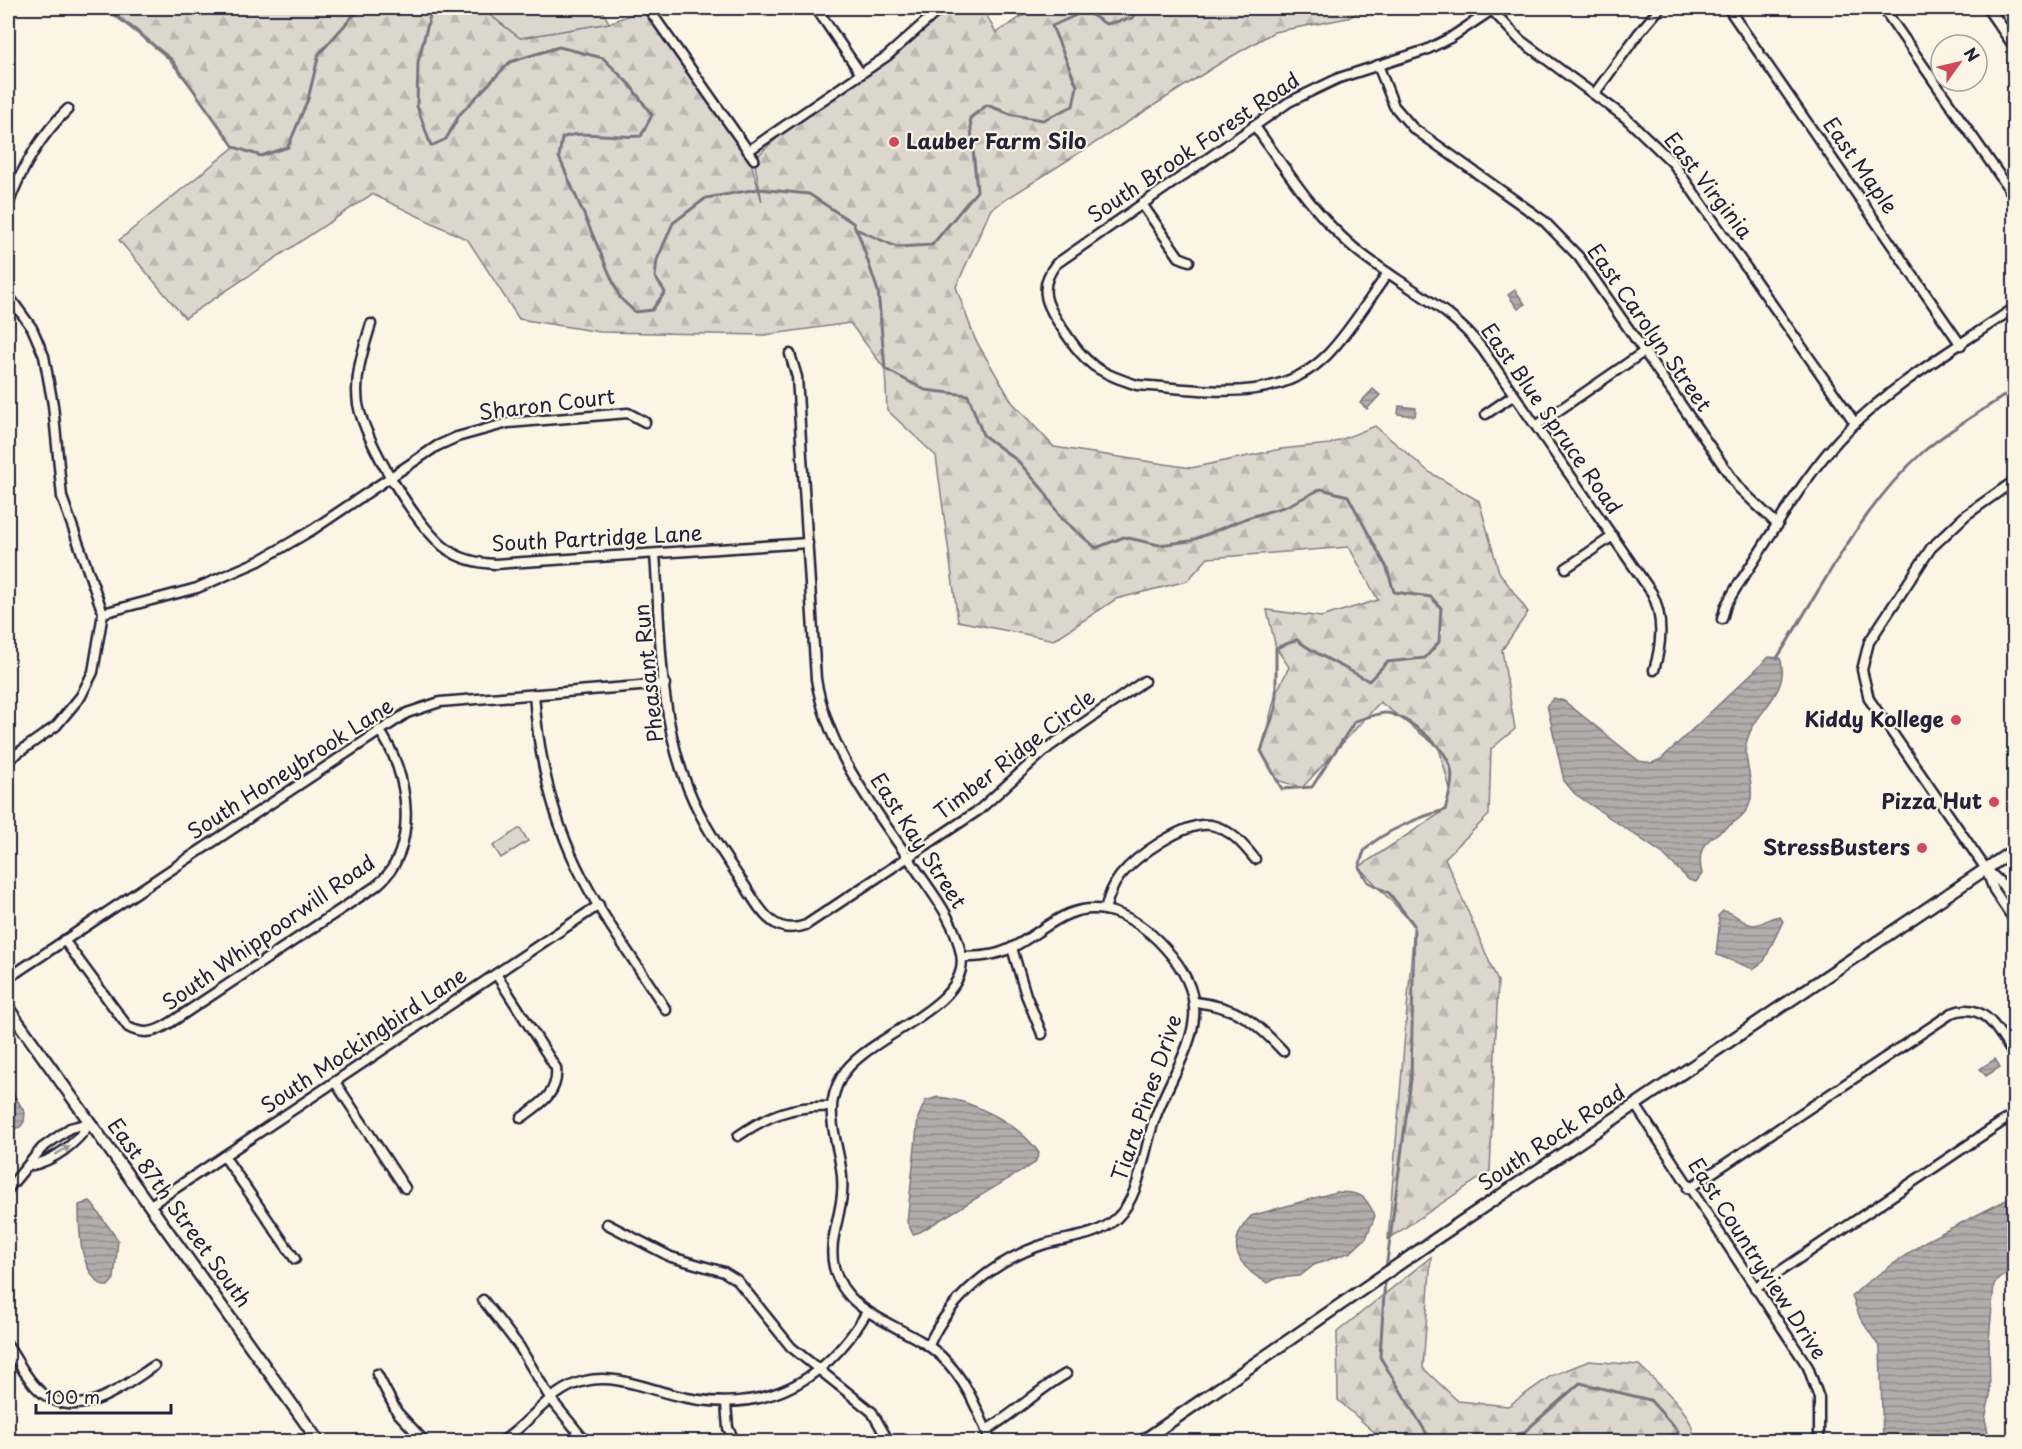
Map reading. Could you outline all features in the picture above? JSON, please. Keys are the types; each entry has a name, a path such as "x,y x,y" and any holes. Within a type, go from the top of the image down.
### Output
{"main road":[{"path":"1988,8 2014,45"},
{"name":"South Rock Road","path":"1141,1442 1437,1238 2014,850"},
{"name":"East 87th Street South","path":"8,1008 319,1442"}],"street":[{"path":"648,8 754,159"},
{"path":"816,8 861,74"},
{"path":"748,151 898,47 941,8"},
{"path":"1595,93 1660,8"},
{"name":"East Maple","path":"1728,8 1961,345"},
{"path":"1883,8 2014,196"},
{"name":"East Virginia","path":"1494,9 1510,31 1538,55 1595,93 1626,118 1673,163 1855,423"},
{"name":"South Brook Forest Road","path":"1388,273 1330,353 1316,366 1291,381 1267,389 1249,391 1137,385 1105,372 1080,353 1049,310 1044,294 1046,282 1056,264 1299,96 1339,78 1426,50 1450,38 1494,9"},
{"name":"East Carolyn Street","path":"1378,65 1389,95 1402,117 1420,134 1544,221 1557,234 1590,272 1738,487 1778,525"},
{"path":"8,205 26,164 39,143 68,109"},
{"name":"East Blue Spruce Road","path":"1254,125 1332,227 1388,273 1466,329 1514,394 1652,593 1658,608 1661,639 1654,670"},
{"path":"1142,204 1179,257 1189,261"},
{"path":"8,760 56,726 81,696 93,672 103,613 62,497 53,405 44,356 32,328 9,302"},
{"path":"1722,619 1729,598 1778,525 1831,449 1855,423 2014,308"},
{"name":"South Partridge Lane","path":"371,324 358,369 358,403 364,428 391,477 434,539 451,552 470,561 495,564 808,543"},
{"path":"1536,426 1645,351"},
{"name":"East Kay Street","path":"790,354 797,377 816,679 824,717 849,770 948,916 962,957"},
{"path":"1486,414 1514,394"},
{"name":"Sharon Court","path":"103,613 197,588 259,561 313,529 447,441 491,426 627,413 645,422"},
{"path":"2014,481 1966,515 1931,548 1869,642 1862,670 1869,699 1986,869 2002,884 2014,903"},
{"path":"1566,568 1612,536"},
{"name":"Pheasant Run","path":"655,554 665,684 670,724 678,758 698,810 715,841 766,917 772,923 788,929"},
{"name":"Timber Ridge Circle","path":"788,929 806,925 979,810 1049,747 1144,681"},
{"name":"South Honeybrook Lane","path":"8,978 407,713 440,702 665,684"},
{"path":"534,694 540,752 555,811 576,866 666,1010"},
{"name":"South Whippoorwill Road","path":"64,940 128,1028 142,1033 153,1032 182,1016 376,886 395,866 405,834 402,778 394,752 379,730"},
{"path":"1105,910 1113,888 1127,868 1189,826 1202,824 1223,828 1242,843 1255,859"},
{"path":"1986,869 1994,890 2014,920"},
{"name":"South Mockingbird Lane","path":"149,1206 599,905"},
{"name":"Tiara Pines Drive","path":"929,1345 945,1314 966,1289 1015,1257 1047,1244 1090,1233 1116,1219 1124,1210 1132,1195 1154,1122 1171,1078 1192,1036 1196,1015 1195,1002 1180,965 1157,939 1131,920 1105,910 1088,910 1061,916 1012,948 992,955 962,957"},
{"path":"1012,948 1026,995 1042,1034"},
{"path":"962,957 956,980 944,998 850,1064 837,1084 830,1120 843,1174 840,1210 832,1241 834,1268 844,1290 867,1312 896,1325 929,1345 943,1357 966,1386 991,1442"},
{"path":"496,974 556,1068 556,1081 550,1095 521,1119"},
{"path":"1195,1002 1227,1008 1249,1018 1283,1051"},
{"path":"1688,1189 1952,1013 1971,1009 1989,1018 2014,1056"},
{"path":"335,1082 405,1188"},
{"name":"East Countryview Drive","path":"1636,1106 1688,1189 1808,1367 1815,1382 1820,1410 1820,1442"},
{"path":"738,1136 758,1122 788,1109 831,1107"},
{"path":"1755,1288 2014,1114"},
{"path":"28,1166 41,1164 78,1141 90,1123"},
{"path":"8,1189 42,1148 70,1128 90,1123"},
{"path":"224,1156 295,1259"},
{"path":"607,1224 671,1257 724,1272 737,1280 791,1347 872,1412 889,1442"},
{"path":"483,1300 519,1346 550,1398 586,1442"},
{"path":"501,1442 522,1426 550,1398 573,1384 601,1379 615,1380 688,1399 726,1403 757,1399 787,1390 819,1370 845,1346 867,1312"},
{"path":"8,1346 34,1385 44,1393 66,1403 99,1400 154,1366"},
{"path":"377,1374 397,1412 425,1442"},
{"path":"986,1430 1014,1412 1047,1385 1066,1374"},
{"path":"726,1403 729,1428 735,1442"}],"green space":[{"path":"100,8 483,8 520,38 609,23 648,8 748,151 762,202 754,159 807,111 906,41 944,8 983,8 996,33 1035,8 1367,8 1348,18 1274,32 1222,62 991,209 956,287 975,339 1012,402 1054,447 1191,468 1281,449 1330,444 1375,426 1429,472 1479,501 1499,572 1528,612 1502,650 1515,729 1491,749 1489,815 1445,858 1498,982 1490,1171 1388,1239 1414,925 1359,867 1445,810 1450,789 1439,748 1380,702 1302,788 1277,780 1261,751 1276,693 1289,667 1276,648 1267,610 1321,617 1378,600 1349,547 1208,558 1187,581 1116,599 1054,640 958,621 936,456 887,410 885,369 850,323 765,335 600,332 519,319 468,240 372,194 185,318 119,240 234,147 191,87 159,50 141,33"},
{"path":"483,8 601,8 609,23 520,38"},
{"path":"520,828 528,841 501,858 493,846"},
{"path":"1431,1257 1423,1368 1458,1401 1508,1406 1551,1376 1589,1361 1639,1365 1682,1409 1689,1419 1694,1441 1384,1441 1338,1400 1337,1332"}],"shaded area":[{"path":"1515,290 1525,304 1518,309 1508,295"},
{"path":"1373,389 1380,395 1367,409 1360,403"},
{"path":"1399,406 1416,408 1415,416 1398,414"},
{"path":"1769,657 1780,658 1781,681 1747,740 1746,758 1751,787 1749,804 1737,820 1706,843 1700,861 1702,874 1696,882 1689,880 1663,854 1575,794 1564,781 1547,705 1554,698 1564,701 1639,761 1652,763 1661,759"},
{"path":"1723,911 1753,925 1776,917 1780,917 1783,921 1764,961 1753,969 1717,955 1718,916"},
{"path":"1995,1059 2000,1067 1986,1076 1980,1069"},
{"path":"8,1085 25,1113 24,1122 20,1127 8,1130"},
{"path":"938,1097 966,1103 994,1115 1020,1132 1039,1153 1035,1163 913,1234 907,1222 918,1118 925,1101"},
{"path":"1336,1192 1361,1196 1375,1216 1366,1238 1351,1252 1314,1265 1300,1276 1277,1278 1268,1283 1248,1270 1238,1254 1237,1245 1238,1236 1251,1216"},
{"path":"2014,1196 2014,1267 1994,1284 1989,1340 1990,1396 1985,1419 1990,1441 1883,1441 1880,1348 1860,1318 1852,1296 1865,1284 1926,1241"},
{"path":"90,1201 118,1240 114,1279 108,1286 103,1286 95,1279 89,1270 82,1249 79,1205"}],"waterway":[{"path":"106,8 172,60 234,147 261,156 288,147 308,99 319,54 360,8"},
{"path":"432,8 418,62 417,106 431,146 446,139 460,114 510,62 559,47 603,58 630,85 652,115 641,136 578,134 562,138 559,157 620,298 635,312 652,310 665,292 655,277 657,260 673,223 706,198 758,189 809,194 853,223 860,238 878,291 885,369 925,390 968,395 983,435 1018,461 1044,491 1061,518 1096,548 1124,537 1159,545 1190,541 1247,518 1287,506 1321,489 1348,496 1387,568 1394,592 1431,597 1441,608 1439,642 1425,658 1387,662 1369,681 1323,657 1297,640 1276,648 1276,707 1261,751 1282,789 1312,787 1355,721 1387,713 1405,720 1425,734 1442,752 1451,769 1451,785 1445,810 1425,816 1381,837 1365,850 1359,867 1368,882 1389,893 1414,925 1411,1080 1386,1269"},
{"path":"856,229 897,247 932,245 977,191 970,118 987,105 1013,115 1043,120 1073,106 1077,86 1052,26 1085,11 1106,24 1133,18 1138,8"},
{"path":"1777,658 1861,523 1901,474 1933,444 2014,389"},
{"path":"1385,1278 1380,1357 1427,1434 1453,1442"},
{"path":"1467,1442 1523,1433 1580,1383 1650,1400 1678,1431 1676,1442"}],"place":[{"name":"Lauber Farm Silo","path":"894,142"},
{"name":"Kiddy Kollege","path":"1956,720"},
{"name":"Pizza Hut","path":"1994,802"},
{"name":"StressBusters","path":"1922,848"}]}
